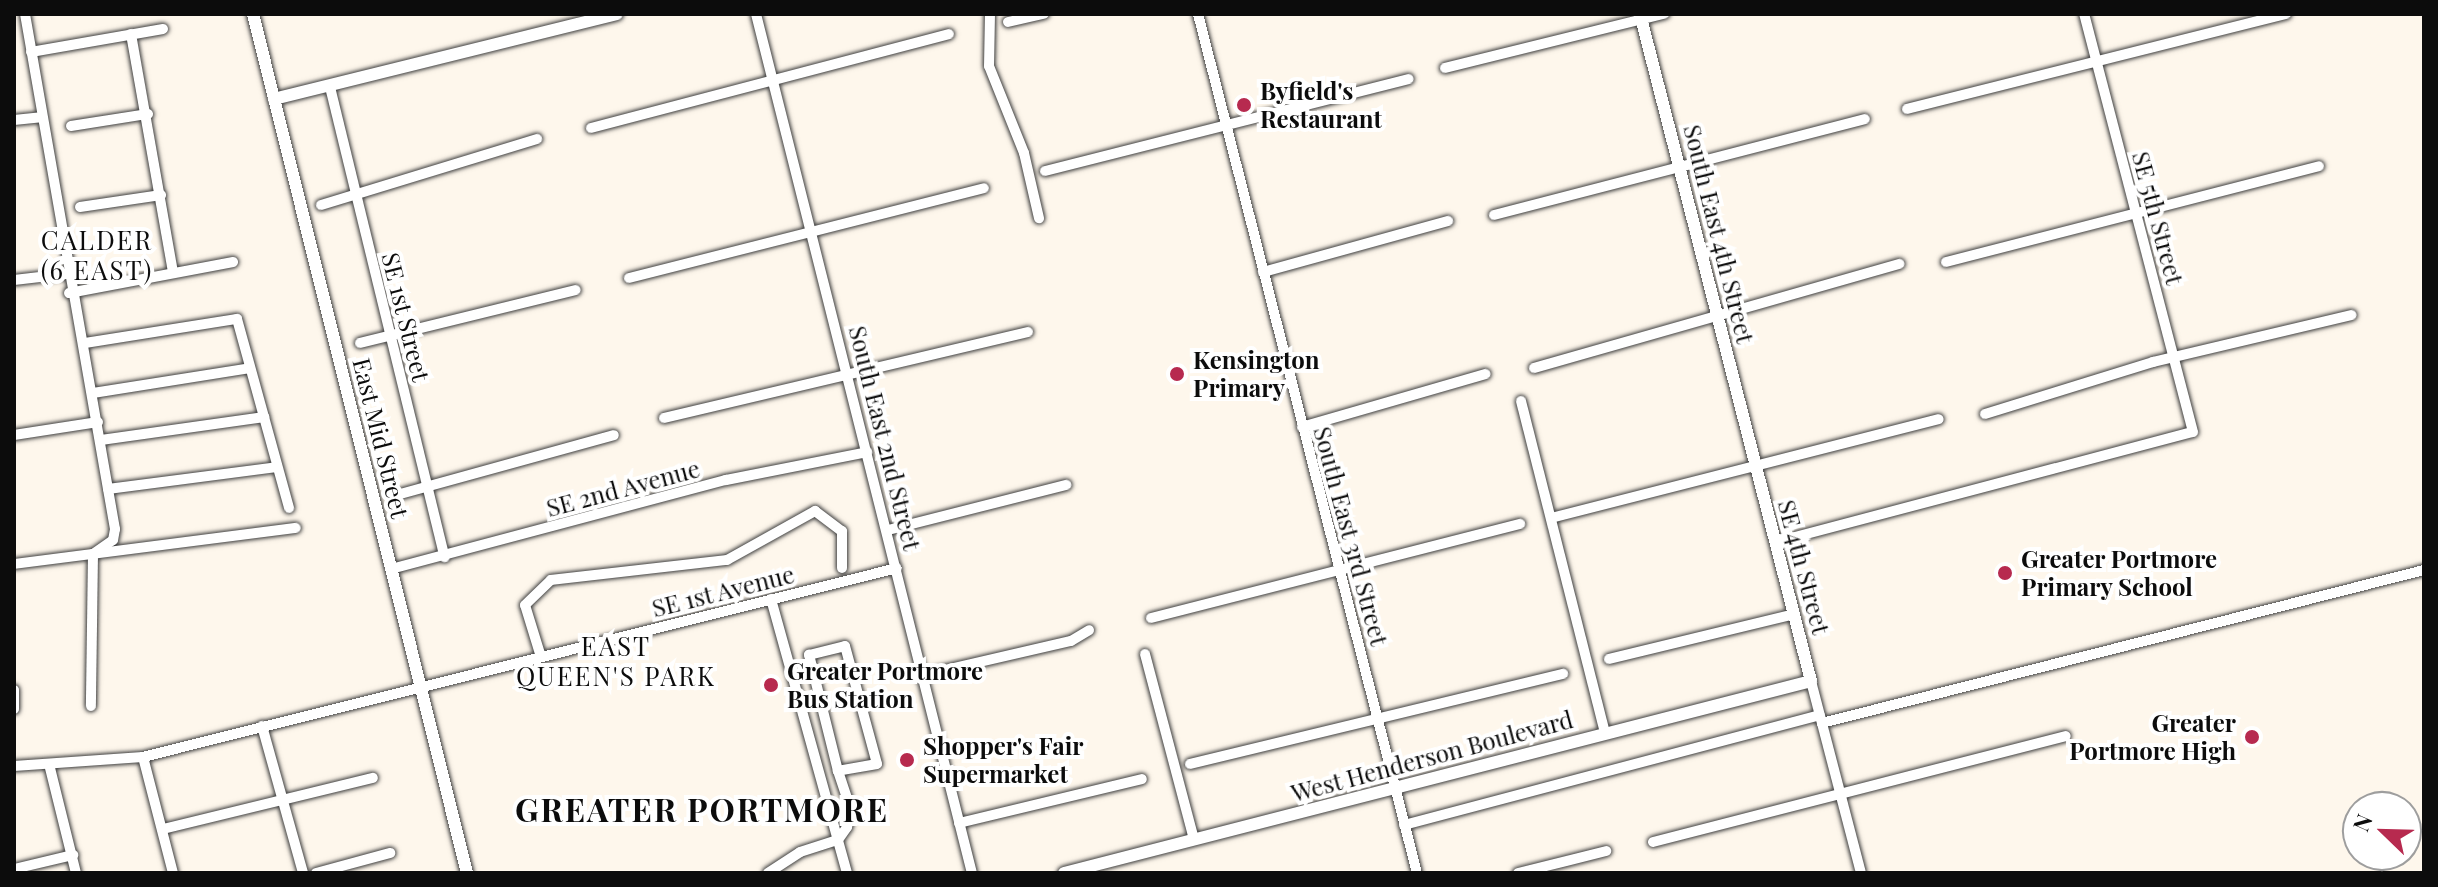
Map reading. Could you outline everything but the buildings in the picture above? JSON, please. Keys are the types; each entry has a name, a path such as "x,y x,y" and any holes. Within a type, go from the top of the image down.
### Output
{"street":[{"path":"25,14 69,293 85,343 108,489 113,540 93,554"},
{"name":"East Mid Street","path":"253,14 467,873"},
{"path":"274,99 617,14"},
{"name":"South East 2nd Street","path":"756,14 888,530 919,676 972,873"},
{"path":"990,14 989,66 1024,153 1039,218"},
{"path":"1008,22 1044,14"},
{"name":"South East 3rd Street","path":"1198,14 1229,124 1263,272 1417,873"},
{"path":"1445,68 1641,17 1664,14"},
{"name":"SE 5th Street","path":"1776,542 2193,432 2084,14"},
{"path":"1907,109 2286,14"},
{"name":"South East 4th Street","path":"1641,17 1754,464"},
{"path":"31,52 163,29"},
{"path":"131,34 148,114 173,272"},
{"path":"591,128 949,34"},
{"path":"1045,171 1409,79"},
{"name":"SE 1st Street","path":"330,87 445,557"},
{"path":"71,126 148,114"},
{"path":"14,120 41,117"},
{"path":"1494,215 1865,119"},
{"path":"321,205 537,139"},
{"path":"1946,262 2135,209 2319,166"},
{"path":"629,278 984,188"},
{"path":"80,207 161,195"},
{"path":"1263,272 1448,221"},
{"path":"69,293 233,262"},
{"path":"1534,368 1900,264"},
{"path":"14,280 66,274"},
{"path":"360,343 576,290"},
{"path":"1985,414 2174,358 2352,315"},
{"path":"85,343 237,319 289,508"},
{"path":"664,418 1028,332"},
{"path":"93,393 250,368"},
{"path":"1302,427 1486,374"},
{"path":"1521,401 1605,734"},
{"path":"101,440 264,417"},
{"path":"1551,518 1939,419"},
{"path":"14,435 98,422"},
{"path":"393,496 614,435"},
{"name":"SE 2nd Avenue","path":"391,569 726,480 867,452"},
{"name":"SE 4th Street","path":"1754,464 1811,681"},
{"path":"108,489 277,467"},
{"path":"888,530 1066,485"},
{"path":"541,657 525,605 551,580 727,560 815,511 842,531 842,568"},
{"path":"1151,618 1339,567 1520,524"},
{"path":"14,564 296,528"},
{"path":"91,706 93,554"},
{"name":"SE 1st Avenue","path":"14,766 143,757 897,568"},
{"path":"1404,825 2424,570"},
{"path":"771,599 847,873"},
{"path":"1609,659 1795,614"},
{"path":"919,676 1071,641 1089,630"},
{"path":"788,660 845,646 877,764 838,771"},
{"path":"1145,654 1194,839"},
{"path":"768,873 800,852 838,840 851,810 809,655"},
{"path":"1190,764 1563,674"},
{"path":"1811,681 1861,873"},
{"name":"West Henderson Boulevard","path":"1064,873 1811,681"},
{"path":"14,690 14,709"},
{"path":"262,726 303,873"},
{"path":"1653,842 1839,790 2066,736"},
{"path":"143,757 173,873"},
{"path":"49,764 76,873"},
{"path":"163,829 373,778"},
{"path":"959,823 1142,779"},
{"path":"1518,873 1606,851"},
{"path":"316,873 390,853"},
{"path":"14,869 73,855"}],"place":[{"name":"Byfield's Restaurant","path":"1244,105"},
{"name":"Kensington Primary","path":"1177,374"},
{"name":"Greater Portmore Primary School","path":"2005,573"},
{"name":"Greater Portmore Bus Station","path":"771,685"},
{"name":"Greater Portmore High","path":"2252,737"},
{"name":"Shopper's Fair Supermarket","path":"907,760"}],"district":[{"name":"CALDER (6 EAST)","path":"97,255"},
{"name":"EAST QUEEN'S PARK","path":"616,661"},
{"name":"GREATER PORTMORE","path":"702,809"}]}
